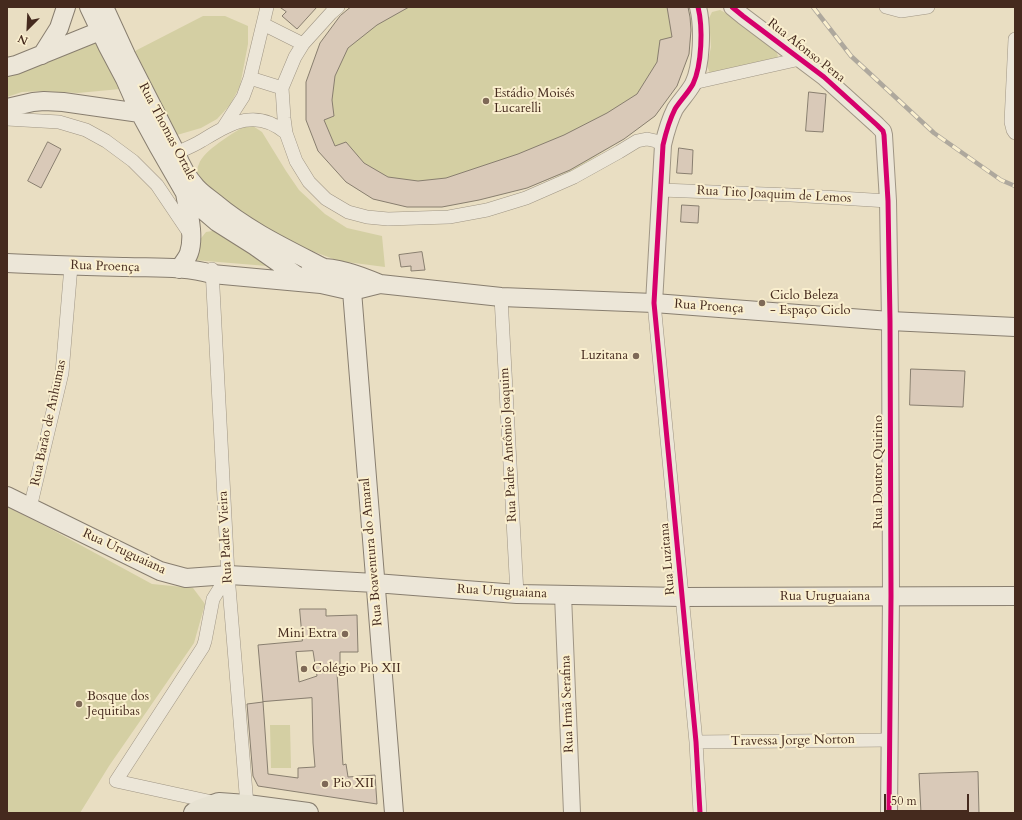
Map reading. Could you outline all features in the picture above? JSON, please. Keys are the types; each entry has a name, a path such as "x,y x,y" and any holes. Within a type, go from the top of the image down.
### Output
{"main road":[{"path":"42,55 59,28 66,7"},
{"name":"Rua Thomas Ortale","path":"89,7 125,79 140,113 185,193 219,223 287,269"},
{"name":"Rua Thomas Ortale","path":"104,7 126,55 181,165 197,188 228,214 251,230 292,252 322,276"},
{"path":"7,67 42,55 100,31"},
{"path":"7,108 44,101 63,102 140,113"},
{"path":"179,269 189,254 191,246 190,222 185,193"},
{"path":"191,235 219,223"},
{"name":"Rua Proença","path":"7,263 322,276 358,275 380,284 501,296 654,303 890,321 1015,327"},
{"name":"Rua Proença","path":"209,272 287,269 308,280 322,276 352,291 380,284"},
{"name":"Rua Boaventura do Amaral","path":"352,291 394,813"},
{"name":"Rua Uruguaiana","path":"7,496 160,571 186,578 228,575 375,583 517,594 563,595 682,597 1015,596"},
{"path":"194,813 219,803 308,813"}],"street":[{"path":"223,128 243,97 250,78 267,7"},
{"path":"338,7 303,44 295,57 282,88 286,133 296,161 309,182 326,199 348,212 367,217 388,219 449,217 487,210 526,198 574,177 637,141 647,139 663,144"},
{"path":"654,303 663,144 669,121 693,83 698,69 701,45 700,14 698,7"},
{"name":"Rua Afonso Pena","path":"732,7 824,77 882,131"},
{"path":"886,7 901,11 928,7"},
{"path":"263,24 303,44"},
{"path":"1014,126 1015,39"},
{"path":"693,83 800,59"},
{"path":"250,78 282,88"},
{"path":"7,119 59,122 86,130 106,141 133,161 157,185 191,235"},
{"path":"158,146 176,153 223,128 242,121 254,119 269,122 286,133"},
{"name":"Rua Doutor Quirino","path":"882,131 884,139 888,200 890,321 891,596 889,813"},
{"name":"Rua Tito Joaquim de Lemos","path":"661,190 888,200"},
{"name":"Rua Barão de Anhumas","path":"30,508 62,373 71,266"},
{"name":"Rua Padre Vieira","path":"209,272 228,575 247,805"},
{"name":"Rua Padre Antônio Joaquim","path":"501,296 517,594"},
{"name":"Rua Luzitana","path":"654,303 696,742 700,813"},
{"path":"219,803 116,781 205,642 213,599 228,575"},
{"name":"Rua Irmã Serafina","path":"563,595 572,813"},
{"name":"Travessa Jorge Norton","path":"696,742 890,740"}],"shaded area":[{"name":"Estádio Moisés Lucarelli","path":"351,7 688,7 692,22 689,54 677,86 655,116 624,139 575,169 527,188 479,200 442,207 407,207 373,199 346,182 318,151 306,120 306,82 320,43 340,16"},
{"path":"720,10 730,15 776,51 778,56 775,62 710,73 707,66 711,47 709,18 712,12"},
{"path":"203,16 225,16 248,26 248,44 240,86 230,105 217,119 201,128 177,135 135,51"},
{"path":"94,39 111,69 120,89 78,93 42,91 22,92 7,97 7,71"},
{"path":"245,126 253,126 262,132 299,190 325,214 347,228 382,236 385,267 339,261 301,247 259,224 211,192 197,176 198,165 212,148"},
{"path":"218,230 228,235 267,266 194,260 198,242 206,232"},
{"name":"Bosque dos Jequitibas","path":"7,507 152,584 193,588 205,604 194,643 109,766 80,813 7,813"},
{"path":"270,725 290,725 291,768 271,768"}],"building":[{"path":"280,7 317,7 297,29 282,16 286,12"},
{"name":"Estádio Moisés Lucarelli","path":"351,7 409,7 377,25 348,48 335,76 332,100 334,116 324,120 335,146 346,142 364,163 388,177 418,181 446,178 518,154 564,135 607,113 637,94 657,62 660,40 672,37 667,7 688,7 691,30 689,54 677,86 655,116 624,139 570,170 527,188 479,200 442,207 407,207 373,199 346,182 318,151 306,120 306,82 320,43 340,16"},
{"path":"809,92 826,94 823,132 806,131"},
{"path":"48,142 61,149 41,188 28,181"},
{"path":"679,148 693,150 692,174 677,173"},
{"path":"682,205 699,206 698,223 681,222"},
{"path":"422,252 425,270 411,271 411,266 401,267 399,255"},
{"path":"911,369 965,371 963,407 910,405"},
{"path":"300,609 326,609 326,616 357,615 358,652 340,652 340,673 337,673 343,765 346,764 348,777 375,775 377,804 258,786 253,776 247,704 263,702 258,645 302,641","holes":["313,651 317,676 299,682 296,652","312,698 315,767 298,768 298,778 268,774 263,702"]},
{"path":"978,772 979,813 921,813 919,774"}],"railway":[{"path":"813,7 851,56 934,133 1001,180 1015,186"}],"cycle path":[{"path":"698,7 701,25 701,46 696,76 693,84 675,109 663,145 654,303 696,742 700,813"},
{"path":"732,7 824,77 877,125 883,131 884,135 888,201 890,321 891,596 889,813"}],"place":[{"name":"Estádio Moisés Lucarelli","path":"486,101"},
{"name":"Ciclo Beleza - Espaço Ciclo","path":"762,303"},
{"name":"Luzitana","path":"636,356"},
{"name":"Mini Extra","path":"345,634"},
{"name":"Colégio Pio XII","path":"304,669"},
{"name":"Bosque dos Jequitibas","path":"79,704"},
{"name":"Pio XII","path":"325,784"}]}
